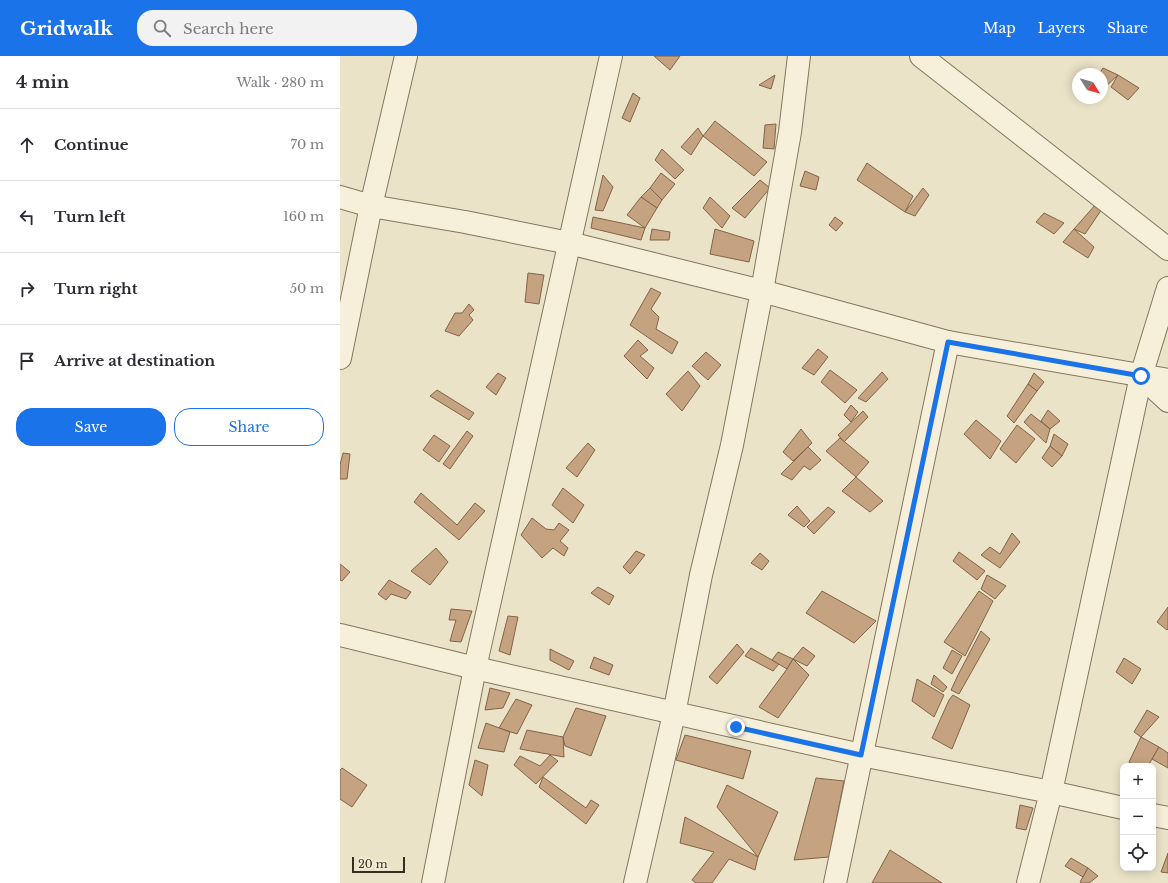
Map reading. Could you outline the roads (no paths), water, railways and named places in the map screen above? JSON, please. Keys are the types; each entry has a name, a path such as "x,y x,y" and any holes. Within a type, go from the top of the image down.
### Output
{"street":[{"path":"340,358 371,206 406,56"},
{"path":"433,883 476,668 611,56"},
{"path":"635,883 674,714 701,575 732,445 762,291 790,132 799,56"},
{"path":"921,56 1168,249"},
{"path":"340,197 371,206 465,222 569,243 762,291 948,342 1168,380"},
{"path":"1028,883 1051,792 1141,376 1168,288"},
{"path":"835,883 948,342"},
{"path":"1141,376 1168,401"},
{"path":"340,635 674,714 861,755 1051,792 1120,807"},
{"path":"1156,816 1168,818"}]}
